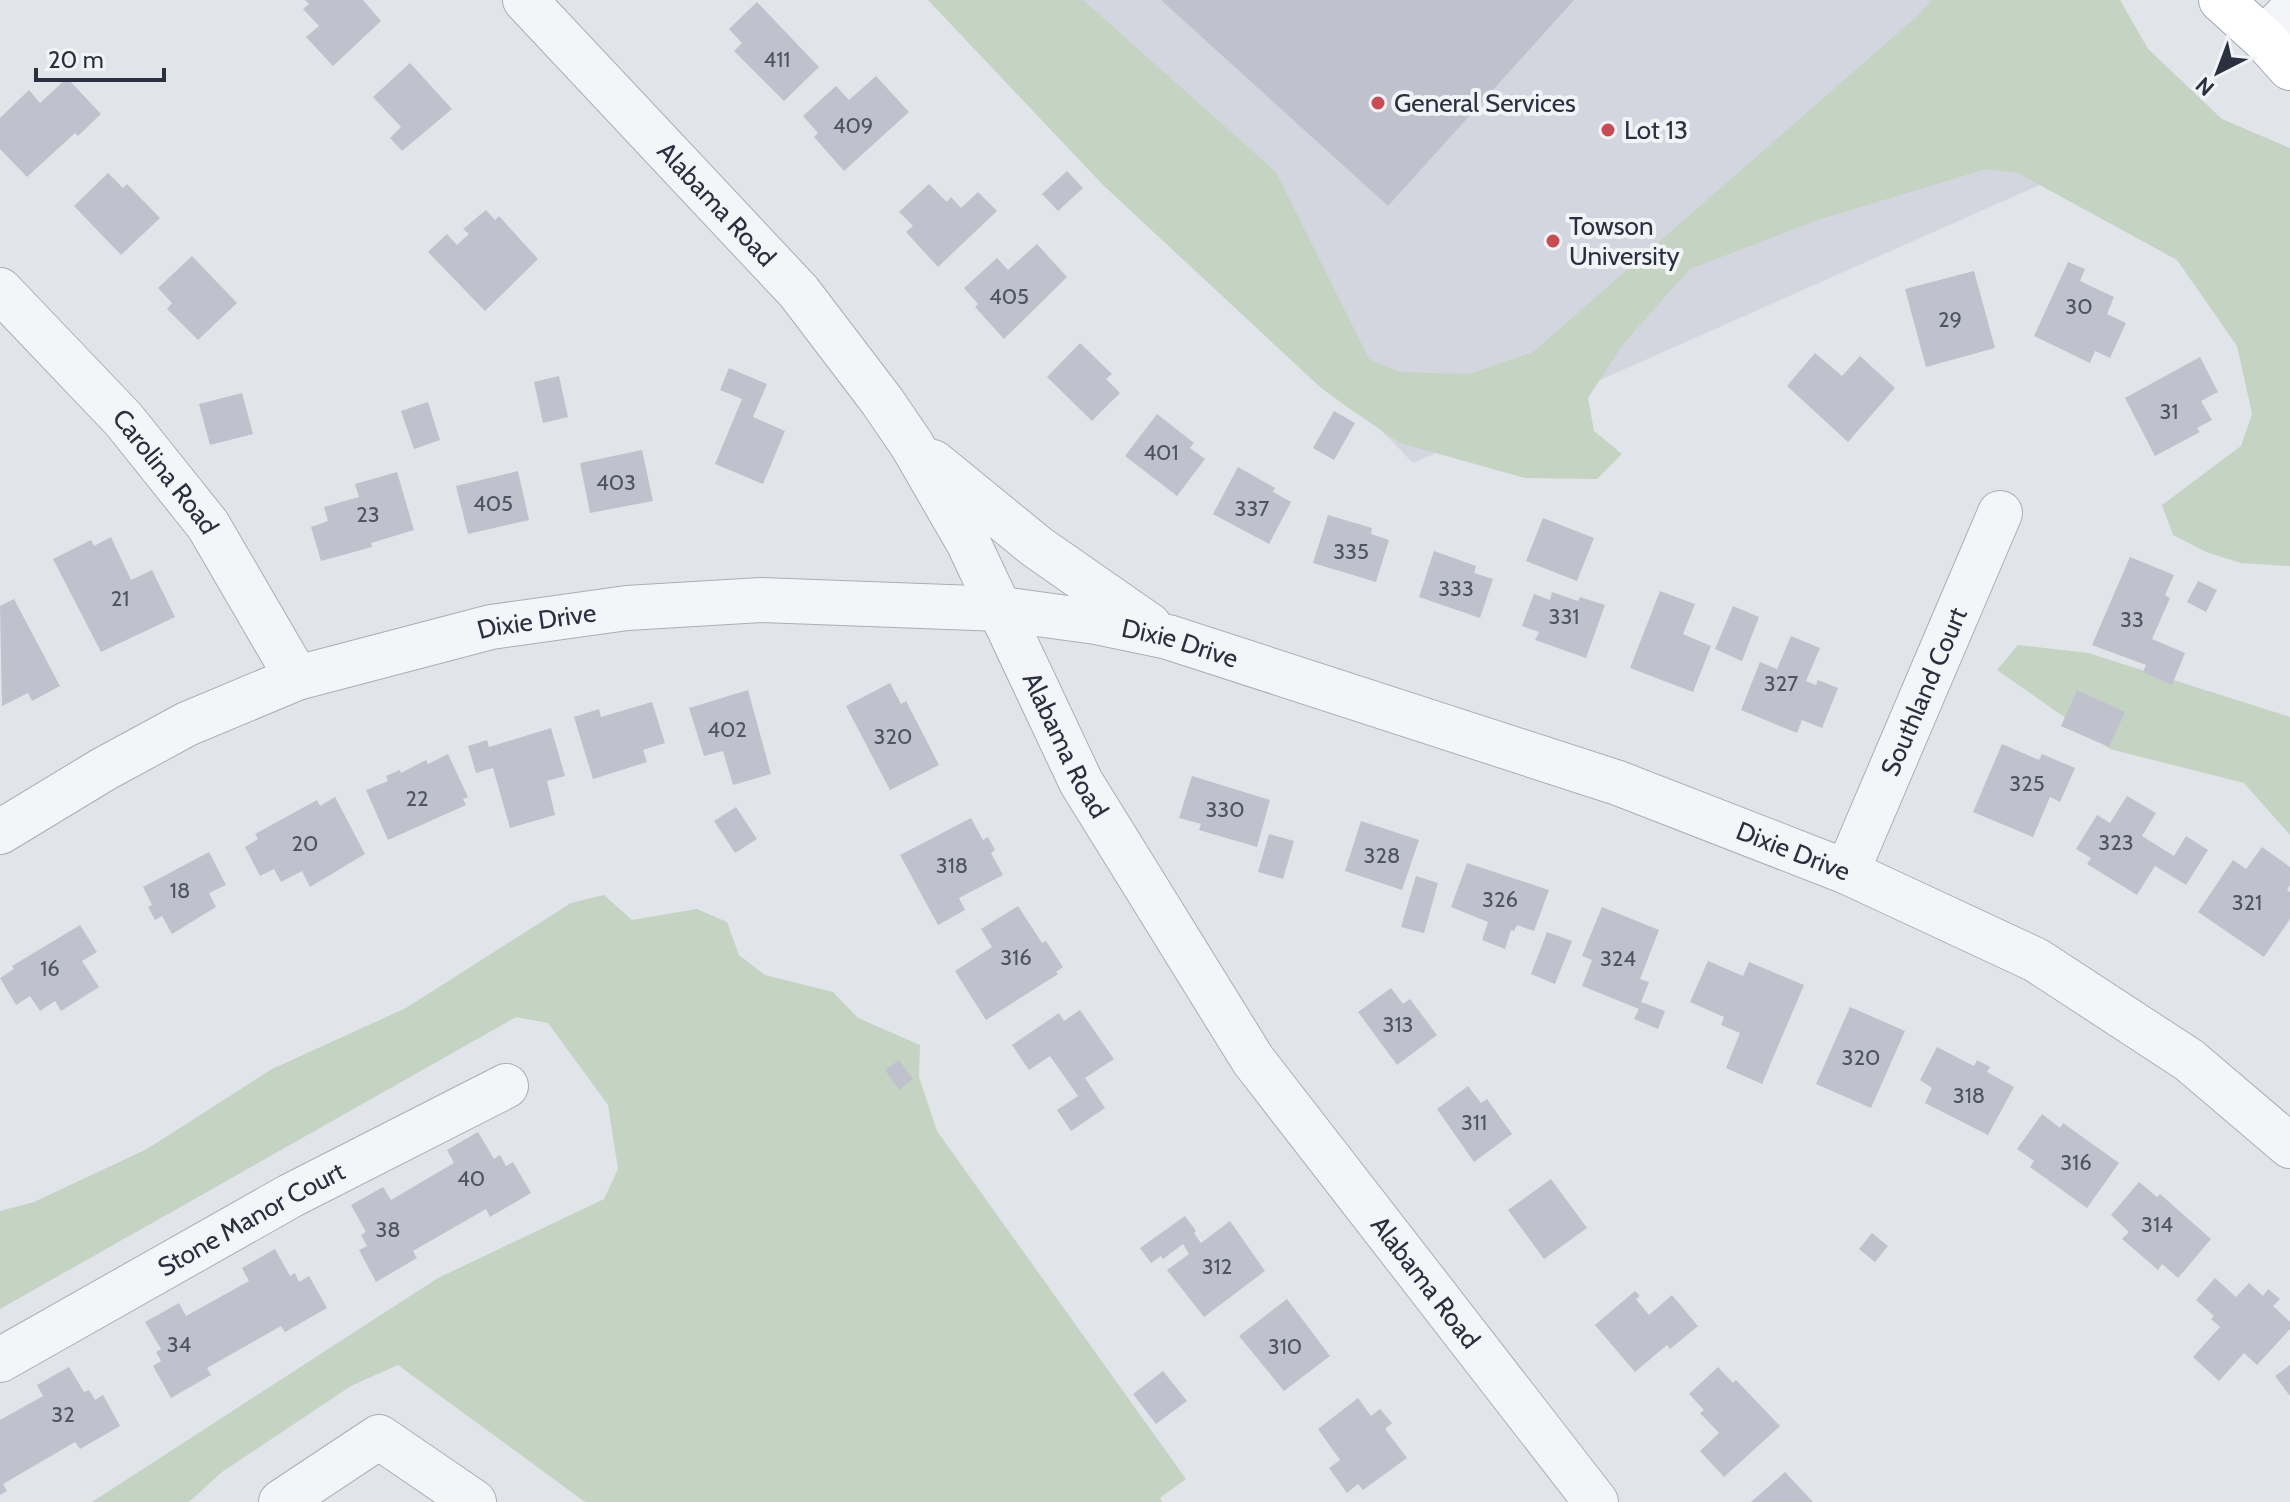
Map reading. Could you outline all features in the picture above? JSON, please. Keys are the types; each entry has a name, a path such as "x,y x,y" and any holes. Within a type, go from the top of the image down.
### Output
{"main road":[{"path":"2221,0 2281,39"}],"street":[{"name":"Alabama Road","path":"525,0 799,292 912,445 968,542 1081,782 1253,1060 1596,1502"},
{"name":"Carolina Road","path":"0,290 124,420 208,525 297,678"},
{"path":"912,445 1037,547 1168,637"},
{"name":"Southland Court","path":"1847,872 2000,513"},
{"name":"Dixie Drive","path":"0,832 104,769 187,724 297,678 491,627 627,608 761,600 1001,609 1096,622 1168,637 1618,783 1847,872 2036,960 2189,1060 2290,1146"},
{"name":"Stone Manor Court","path":"0,1360 290,1196 506,1086"},
{"path":"281,1502 379,1437 474,1502"}],"shaded area":[{"name":"Towson University","path":"956,0 1937,0 2157,133 1413,463"}],"green space":[{"path":"928,0 1083,0 1276,172 1369,359 1400,372 1469,374 1533,352 1932,0 2120,0 2148,49 2222,119 2290,148 2290,566 2241,563 2206,552 2173,535 2162,505 2241,446 2252,414 2237,346 2177,260 2018,173 1986,169 1818,220 1690,269 1624,343 1588,398 1594,431 1622,454 1597,479 1525,478 1400,443 1320,387 1103,185"},
{"path":"2018,645 2088,653 2290,717 2290,835 2244,783 2110,749 1997,670"},
{"path":"604,895 632,920 697,909 727,922 739,955 765,975 833,992 858,1018 920,1045 919,1077 937,1131 1186,1479 1160,1498 1162,1502 585,1502 398,1365 351,1386 222,1472 189,1502 92,1502 438,1278 604,1199 618,1169 608,1105 548,1023 516,1017 0,1309 0,1211 34,1202 147,1149 272,1069 406,1008 571,903"}],"building":[{"path":"305,0 363,0 381,21 333,66 306,37 319,26 303,9 309,4"},
{"name":"General Services","path":"1161,0 1574,0 1388,206"},
{"path":"757,2 819,67 784,101 734,51 742,43 729,29"},
{"path":"410,63 452,109 402,151 390,138 401,127 373,97"},
{"path":"876,76 909,112 844,171 814,137 818,133 803,116 836,86 849,100"},
{"path":"67,78 101,114 27,177 0,149 0,118 29,90 40,103"},
{"path":"1067,171 1083,188 1058,211 1042,194"},
{"path":"108,173 123,188 127,184 160,218 121,255 74,206"},
{"path":"929,184 947,202 951,197 961,208 978,192 997,211 938,267 906,232 913,226 899,212"},
{"path":"486,210 495,220 499,216 538,259 485,311 428,252 447,234 457,245 469,234 463,229"},
{"path":"1037,244 1067,277 1004,339 975,307 978,304 964,288 997,258 1008,270"},
{"path":"192,256 237,303 198,340 167,309 172,303 158,288"},
{"path":"2068,262 2085,269 2080,281 2114,297 2107,314 2126,323 2110,358 2095,351 2090,363 2034,336"},
{"path":"1974,271 1995,348 1926,367 1905,289"},
{"path":"1080,343 1112,374 1106,379 1120,393 1092,421 1047,377"},
{"path":"1815,353 1842,376 1860,356 1895,388 1848,442 1787,386"},
{"path":"2200,357 2218,392 2201,401 2212,420 2197,428 2200,432 2155,456 2125,398"},
{"path":"729,368 767,384 753,417 785,431 763,484 715,464 742,399 720,390"},
{"path":"559,376 568,417 543,423 534,382"},
{"path":"242,393 253,434 210,445 199,404"},
{"path":"428,402 440,440 414,449 401,411"},
{"path":"1334,411 1355,423 1334,460 1313,448"},
{"path":"1157,414 1194,443 1190,448 1205,459 1177,496 1125,456"},
{"path":"642,450 653,501 590,513 580,463"},
{"path":"1238,467 1275,488 1273,492 1291,502 1269,544 1213,514"},
{"path":"518,471 529,520 468,534 456,486"},
{"path":"397,472 414,530 371,543 372,547 321,561 311,527 328,521 324,507 359,497 355,484"},
{"path":"1328,515 1372,528 1371,534 1389,540 1376,582 1313,563"},
{"path":"1543,518 1594,538 1577,581 1526,561"},
{"path":"111,537 131,580 152,570 175,617 101,652 53,559 91,540 94,546"},
{"path":"1434,551 1476,566 1474,573 1493,579 1480,618 1419,597"},
{"path":"2130,557 2174,575 2165,595 2170,598 2152,639 2185,653 2172,685 2143,672 2146,665 2092,645"},
{"path":"2198,581 2217,590 2206,612 2187,602"},
{"path":"1660,591 1695,604 1683,634 1711,646 1693,692 1630,668"},
{"path":"1552,592 1578,601 1580,597 1605,605 1586,658 1535,640 1539,632 1522,626 1534,594 1550,600"},
{"path":"14,599 60,686 32,701 28,693 2,706 0,606"},
{"path":"1733,606 1759,617 1742,661 1715,649"},
{"path":"1791,636 1820,648 1806,681 1816,685 1818,680 1838,688 1822,728 1802,720 1797,733 1741,710 1760,662 1777,669"},
{"path":"890,683 901,704 906,701 939,765 890,790 846,706"},
{"path":"748,690 771,774 733,785 723,751 704,756 689,708"},
{"path":"2077,690 2125,712 2109,747 2061,726"},
{"path":"652,702 665,743 643,750 647,762 593,779 574,717 599,709 601,717"},
{"path":"551,728 565,776 547,781 555,815 510,828 493,768 476,773 468,746 487,740 489,747"},
{"path":"2002,744 2039,760 2042,754 2075,768 2060,802 2050,797 2033,837 1973,812"},
{"path":"448,754 468,797 463,799 466,805 388,840 366,790 388,781 386,776 400,770 401,773 426,760 428,764"},
{"path":"1192,776 1270,800 1257,847 1199,830 1201,824 1179,818"},
{"path":"2127,796 2156,813 2142,836 2174,856 2186,836 2208,850 2186,885 2155,866 2137,895 2087,864 2091,858 2076,849 2097,815 2110,823"},
{"path":"335,797 365,854 310,887 302,871 281,882 274,869 260,876 245,847 258,839 255,834 317,800 320,806"},
{"path":"736,807 757,839 735,853 714,821"},
{"path":"971,818 983,840 988,837 995,850 991,853 1003,875 959,898 965,910 938,925 900,855"},
{"path":"1361,821 1419,840 1402,890 1345,871"},
{"path":"1269,834 1294,841 1283,879 1258,872"},
{"path":"2262,847 2290,867 2287,890 2290,892 2290,919 2264,957 2198,912 2233,860 2246,869"},
{"path":"209,852 226,885 209,893 216,907 172,934 162,916 155,920 143,887"},
{"path":"1467,863 1549,890 1534,931 1517,925 1514,931 1511,930 1505,949 1482,940 1488,922 1451,907"},
{"path":"1416,876 1438,883 1424,933 1401,927"},
{"path":"1018,906 1042,943 1046,941 1063,967 1056,972 1058,974 986,1020 955,971 992,947 981,929"},
{"path":"1602,907 1659,930 1640,979 1649,982 1641,1002 1665,1011 1658,1029 1634,1019 1639,1009 1582,986 1592,960 1582,956"},
{"path":"80,925 97,952 82,961 99,987 61,1011 55,1001 40,1011 30,996 16,1005 0,978 14,969 12,966"},
{"path":"1547,932 1572,941 1555,984 1531,974"},
{"path":"1708,961 1743,976 1749,962 1804,985 1762,1084 1726,1068 1740,1033 1721,1025 1724,1017 1690,1002"},
{"path":"1391,988 1403,1004 1410,999 1437,1035 1397,1065 1358,1012"},
{"path":"1850,1007 1905,1031 1871,1108 1816,1084"},
{"path":"1080,1010 1114,1059 1085,1078 1105,1108 1071,1131 1057,1110 1078,1096 1050,1056 1029,1070 1012,1045 1059,1013 1064,1021"},
{"path":"1937,1047 1974,1066 1977,1060 1990,1067 1987,1072 2014,1087 1988,1135 1925,1103 1932,1088 1920,1080"},
{"path":"899,1060 913,1079 899,1090 885,1070"},
{"path":"1468,1086 1481,1103 1487,1099 1512,1134 1474,1162 1437,1109"},
{"path":"2042,1114 2060,1128 2063,1123 2119,1163 2087,1208 2030,1167 2034,1161 2017,1149"},
{"path":"478,1132 494,1159 500,1155 506,1166 513,1162 531,1193 490,1217 486,1209 413,1251 417,1258 376,1282 359,1250 367,1246 361,1235 366,1232 351,1205 383,1187 391,1200 454,1163 447,1150"},
{"path":"1551,1179 1587,1228 1544,1259 1508,1210"},
{"path":"2139,1182 2157,1197 2160,1194 2211,1239 2178,1278 2162,1264 2158,1270 2122,1239 2129,1232 2111,1215"},
{"path":"1185,1216 1201,1243 1230,1221 1265,1271 1204,1317 1167,1270 1189,1254 1183,1244 1163,1259 1161,1256 1151,1263 1140,1248"},
{"path":"1872,1233 1888,1246 1875,1262 1859,1249"},
{"path":"275,1249 290,1276 295,1273 299,1282 309,1276 327,1308 285,1332 281,1326 207,1368 211,1375 171,1398 153,1366 161,1361 156,1352 161,1349 145,1322 179,1303 186,1316 249,1281 242,1268"},
{"path":"2215,1278 2236,1297 2249,1283 2263,1296 2268,1289 2280,1299 2273,1306 2290,1322 2290,1329 2257,1365 2244,1353 2219,1381 2193,1357 2220,1327 2211,1319 2214,1316 2196,1300"},
{"path":"1635,1291 1640,1296 1636,1299 1649,1315 1672,1295 1698,1326 1670,1349 1667,1345 1635,1372 1595,1325"},
{"path":"1287,1299 1330,1356 1284,1391 1239,1336"},
{"path":"2290,1365 2290,1396 2275,1376"},
{"path":"69,1367 84,1392 89,1390 95,1400 103,1395 120,1426 80,1449 75,1442 3,1484 7,1491 0,1495 0,1420 43,1396 37,1385"},
{"path":"1718,1367 1733,1383 1736,1380 1780,1426 1724,1477 1700,1451 1719,1433 1700,1413 1704,1410 1689,1394"},
{"path":"1163,1371 1187,1401 1156,1424 1133,1394"},
{"path":"1358,1398 1371,1416 1380,1409 1392,1423 1385,1429 1407,1458 1363,1490 1358,1484 1347,1493 1329,1468 1340,1460 1318,1429"},
{"path":"1785,1472 1813,1502 1751,1502"}],"place":[{"name":"General Services","path":"1378,103"},
{"name":"Lot 13","path":"1608,130"},
{"name":"Towson University","path":"1553,241"}]}
